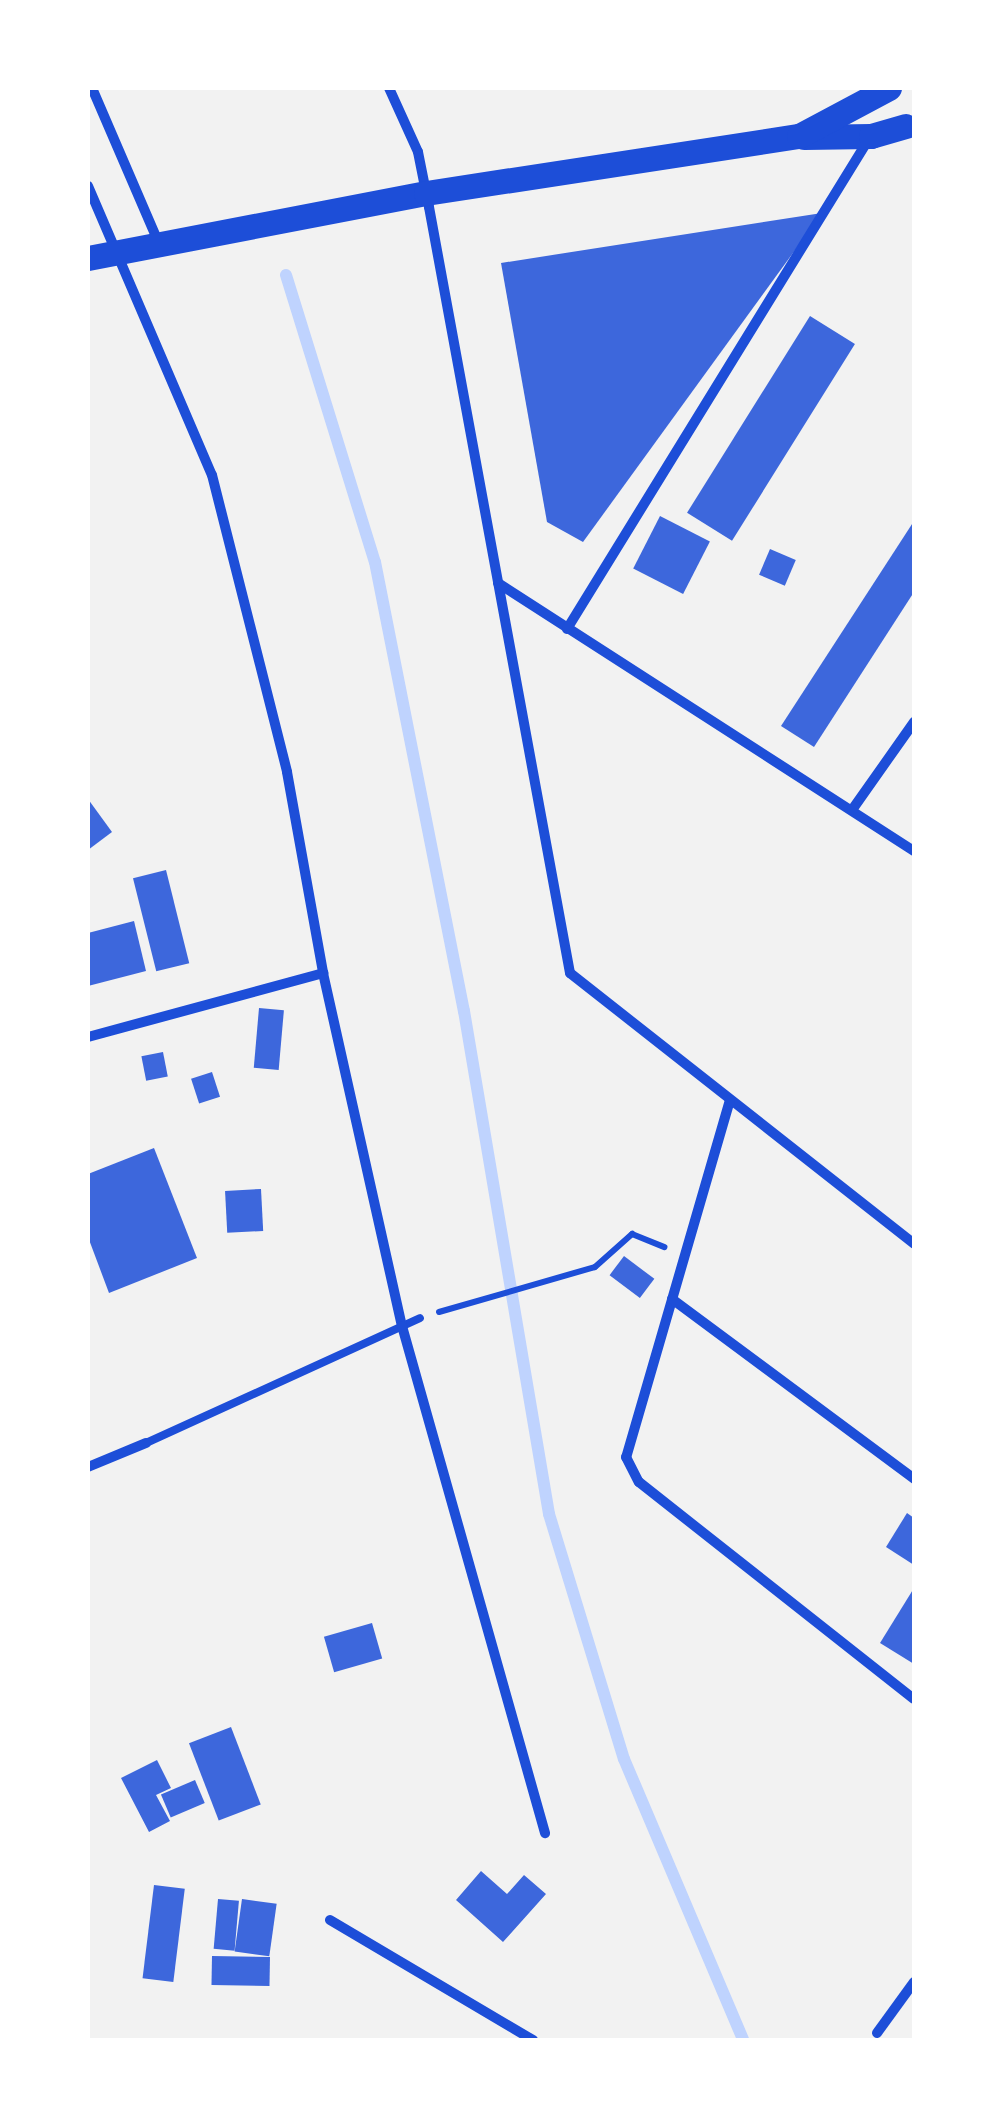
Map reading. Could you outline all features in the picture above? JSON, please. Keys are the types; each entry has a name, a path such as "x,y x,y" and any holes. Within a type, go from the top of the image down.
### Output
{"main road":[{"path":"88,258 426,193 800,136 871,136 910,127 885,92 847,104 800,136"}],"street":[{"path":"92,88 158,242"},
{"path":"389,88 418,152 570,973 914,1244"},
{"path":"568,628 871,136"},
{"path":"88,186 212,475 287,772 323,974 402,1326 545,1832"},
{"path":"498,583 914,851"},
{"path":"852,810 914,722"},
{"path":"88,1037 323,974"},
{"path":"730,1100 626,1457 638,1482 914,1699"},
{"path":"672,1299 914,1480"},
{"path":"88,1468 146,1443"},
{"path":"330,1920 533,2040"},
{"path":"878,2034 914,1982"}],"lane":[{"path":"146,1443 420,1318"}],"path":[{"path":"420,1318 594,1268 632,1234 685,1254"}],"building":[{"path":"822,213 583,542 547,522 501,263"},
{"path":"810,316 855,344 732,541 687,513"},
{"path":"660,516 710,541 683,594 633,569"},
{"path":"914,521 914,592 814,747 781,726"},
{"path":"770,549 796,560 785,586 759,575"},
{"path":"88,799 112,832 88,850"},
{"path":"166,870 189,963 156,971 133,878"},
{"path":"134,921 146,971 88,986 88,933"},
{"path":"259,1008 284,1010 279,1070 254,1068"},
{"path":"163,1052 168,1077 146,1081 141,1056"},
{"path":"212,1072 220,1097 199,1104 191,1079"},
{"path":"154,1148 197,1258 109,1293 88,1237 88,1174"},
{"path":"261,1189 263,1231 227,1233 225,1191"},
{"path":"624,1256 654,1279 640,1298 610,1275"},
{"path":"907,1513 914,1518 914,1565 886,1547"},
{"path":"914,1588 914,1664 880,1643"},
{"path":"372,1623 382,1659 334,1672 324,1637"},
{"path":"231,1727 261,1804 219,1821 189,1743"},
{"path":"157,1760 171,1788 156,1795 170,1821 149,1832 121,1778"},
{"path":"195,1780 205,1803 171,1817 161,1794"},
{"path":"481,1871 507,1894 524,1875 546,1894 503,1942 456,1900"},
{"path":"154,1885 185,1889 173,1982 143,1978"},
{"path":"218,1899 239,1901 235,1951 214,1949"},
{"path":"242,1899 277,1904 269,1956 235,1951"},
{"path":"212,1956 270,1957 269,1986 211,1985"}],"waterway":[{"path":"286,275 375,562 464,1011 549,1514 624,1759 743,2040"}]}
